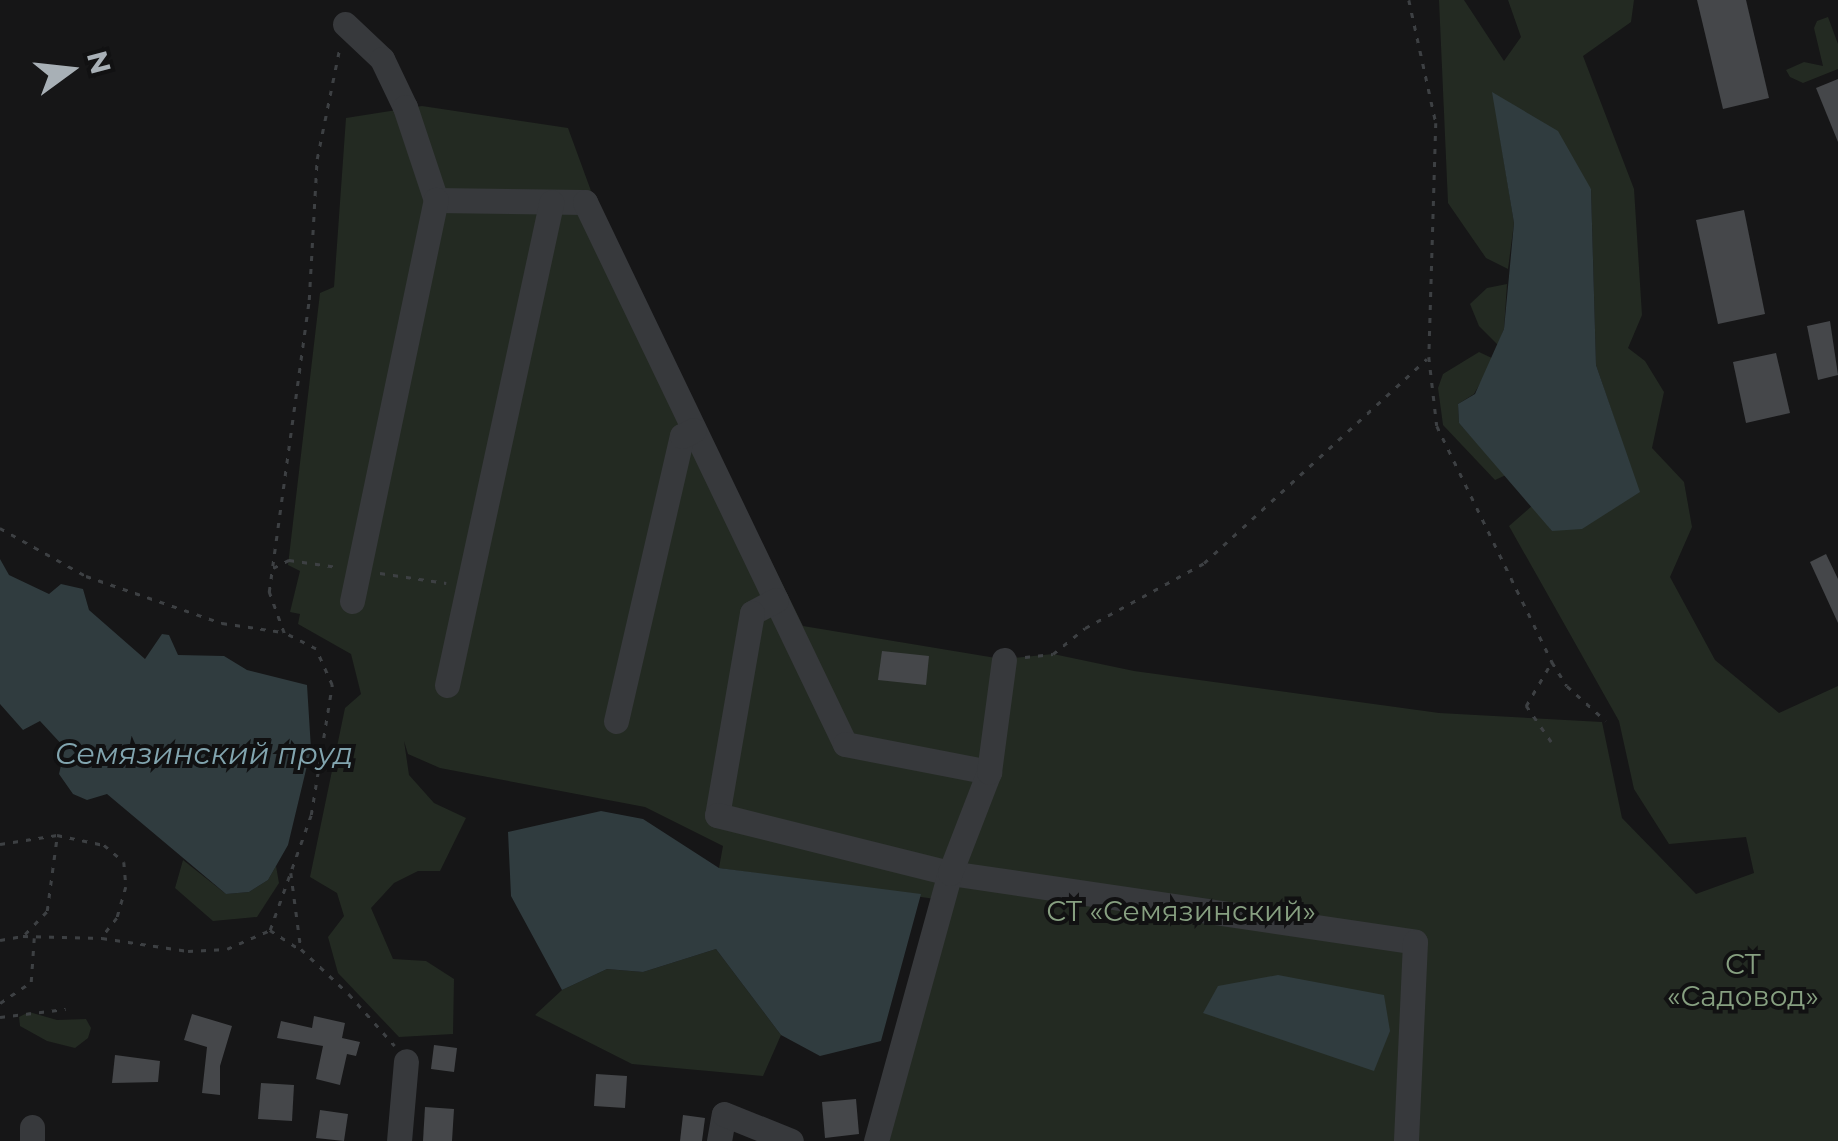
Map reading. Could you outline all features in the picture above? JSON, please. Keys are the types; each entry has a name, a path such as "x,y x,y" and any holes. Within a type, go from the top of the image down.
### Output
{"street":[{"path":"345,24 382,59 405,108 436,200 352,601"},
{"path":"436,200 585,202 845,744 989,772"},
{"path":"447,685 551,202"},
{"path":"616,721 682,436 694,430"},
{"path":"776,600 752,612 717,816 950,873 1415,942 1406,1141"},
{"path":"876,1141 950,873 989,772 1004,660"},
{"path":"399,1141 406,1060"},
{"path":"719,1141 724,1114 791,1141"}],"path":[{"path":"1410,0 1436,123 1429,356 1437,426 1552,662 1567,686 1606,721"},
{"path":"284,633 269,592 309,300 317,159 345,24"},
{"path":"1004,660 1053,654 1085,628 1204,563 1429,356"},
{"path":"0,528 86,576 222,623 284,633 316,648 332,685 311,815 270,930 227,949 188,951 102,938 23,936 0,940"},
{"path":"1551,742 1526,706 1552,662"},
{"path":"0,844 57,835 104,845 124,862 126,888 117,918 102,938"},
{"path":"23,936 47,911 57,835"},
{"path":"291,871 300,950"},
{"path":"270,930 300,950 349,994 406,1060"},
{"path":"0,1003 31,982 34,936"},
{"path":"0,1017 66,1009"}],"green space":[{"name":"СТ «Семязинский»","path":"1439,0 1464,0 1504,61 1521,37 1508,0 1634,0 1631,22 1583,56 1634,189 1642,315 1628,348 1645,361 1664,392 1652,448 1684,482 1692,527 1670,577 1715,660 1779,713 1838,686 1838,1141 889,1141 949,901 719,868 723,846 645,807 440,768 408,754 404,741 409,775 434,803 466,818 440,871 418,871 394,883 371,908 393,959 426,961 454,979 453,1034 399,1037 338,973 328,937 344,916 337,893 310,877 345,708 361,694 351,654 298,624 300,614 290,612 300,571 288,565 320,293 334,287 346,118 422,106 568,128 598,210 803,626 1002,659 1053,654 1134,671 1439,713 1602,722 1622,818 1696,894 1754,873 1746,837 1669,844 1634,789 1619,721 1509,526 1533,505 1552,531 1639,492 1596,365 1591,189 1493,93 1514,223 1508,269 1486,258 1448,203"},
{"path":"1828,17 1838,44 1838,69 1803,83 1790,77 1786,70 1804,62 1823,66 1814,28 1817,21"},
{"path":"1507,284 1504,329 1498,345 1479,326 1470,304 1487,288"},
{"path":"1479,352 1494,359 1474,394 1458,404 1459,423 1506,475 1495,480 1443,425 1438,388 1443,374"},
{"path":"183,860 226,894 249,892 268,880 276,866 279,883 257,917 213,921 175,888"},
{"path":"716,949 781,1035 763,1076 632,1064 535,1015 562,990 607,969 643,972"},
{"path":"29,1012 57,1020 86,1019 91,1028 88,1038 75,1048 47,1041 20,1026 19,1017"}],"water":[{"path":"1492,92 1558,131 1591,189 1596,365 1640,492 1582,529 1552,531 1459,423 1458,404 1475,394 1504,329 1514,223"},
{"name":"Семязинский пруд","path":"0,559 9,575 49,594 61,584 83,589 89,610 145,659 162,634 169,635 178,655 224,656 247,670 307,685 311,749 288,845 268,880 249,892 226,894 107,794 87,800 73,794 59,774 65,748 40,721 23,730 0,704"},
{"path":"601,811 643,819 719,868 921,894 881,1041 820,1056 781,1035 716,949 643,972 607,969 562,990 511,896 508,832"},
{"path":"1278,975 1384,995 1390,1031 1374,1071 1203,1013 1218,986"}],"building":[{"path":"1697,0 1746,0 1769,98 1723,109"},
{"path":"1838,79 1838,142 1816,88"},
{"path":"1744,210 1765,314 1718,324 1696,220"},
{"path":"1830,321 1838,375 1818,380 1807,326"},
{"path":"1776,353 1790,413 1746,423 1733,362"},
{"path":"1826,554 1838,579 1838,623 1810,562"},
{"path":"882,651 929,656 926,685 878,680"},
{"path":"192,1014 232,1026 220,1066 220,1095 202,1093 207,1047 184,1040"},
{"path":"314,1016 345,1023 342,1038 360,1042 356,1056 347,1054 340,1085 316,1079 323,1046 277,1038 281,1021 312,1028"},
{"path":"434,1045 457,1048 454,1072 431,1069"},
{"path":"115,1055 160,1061 158,1082 112,1083"},
{"path":"596,1074 627,1076 625,1108 594,1106"},
{"path":"261,1083 294,1085 292,1121 258,1119"},
{"path":"856,1099 859,1134 825,1138 822,1102"},
{"path":"425,1107 454,1109 452,1141 423,1141"},
{"path":"320,1110 348,1114 344,1141 316,1138"},
{"path":"683,1115 705,1118 702,1141 680,1141"}],"park label":[{"name":"СТ «Садовод»","path":"1743,980"}]}
